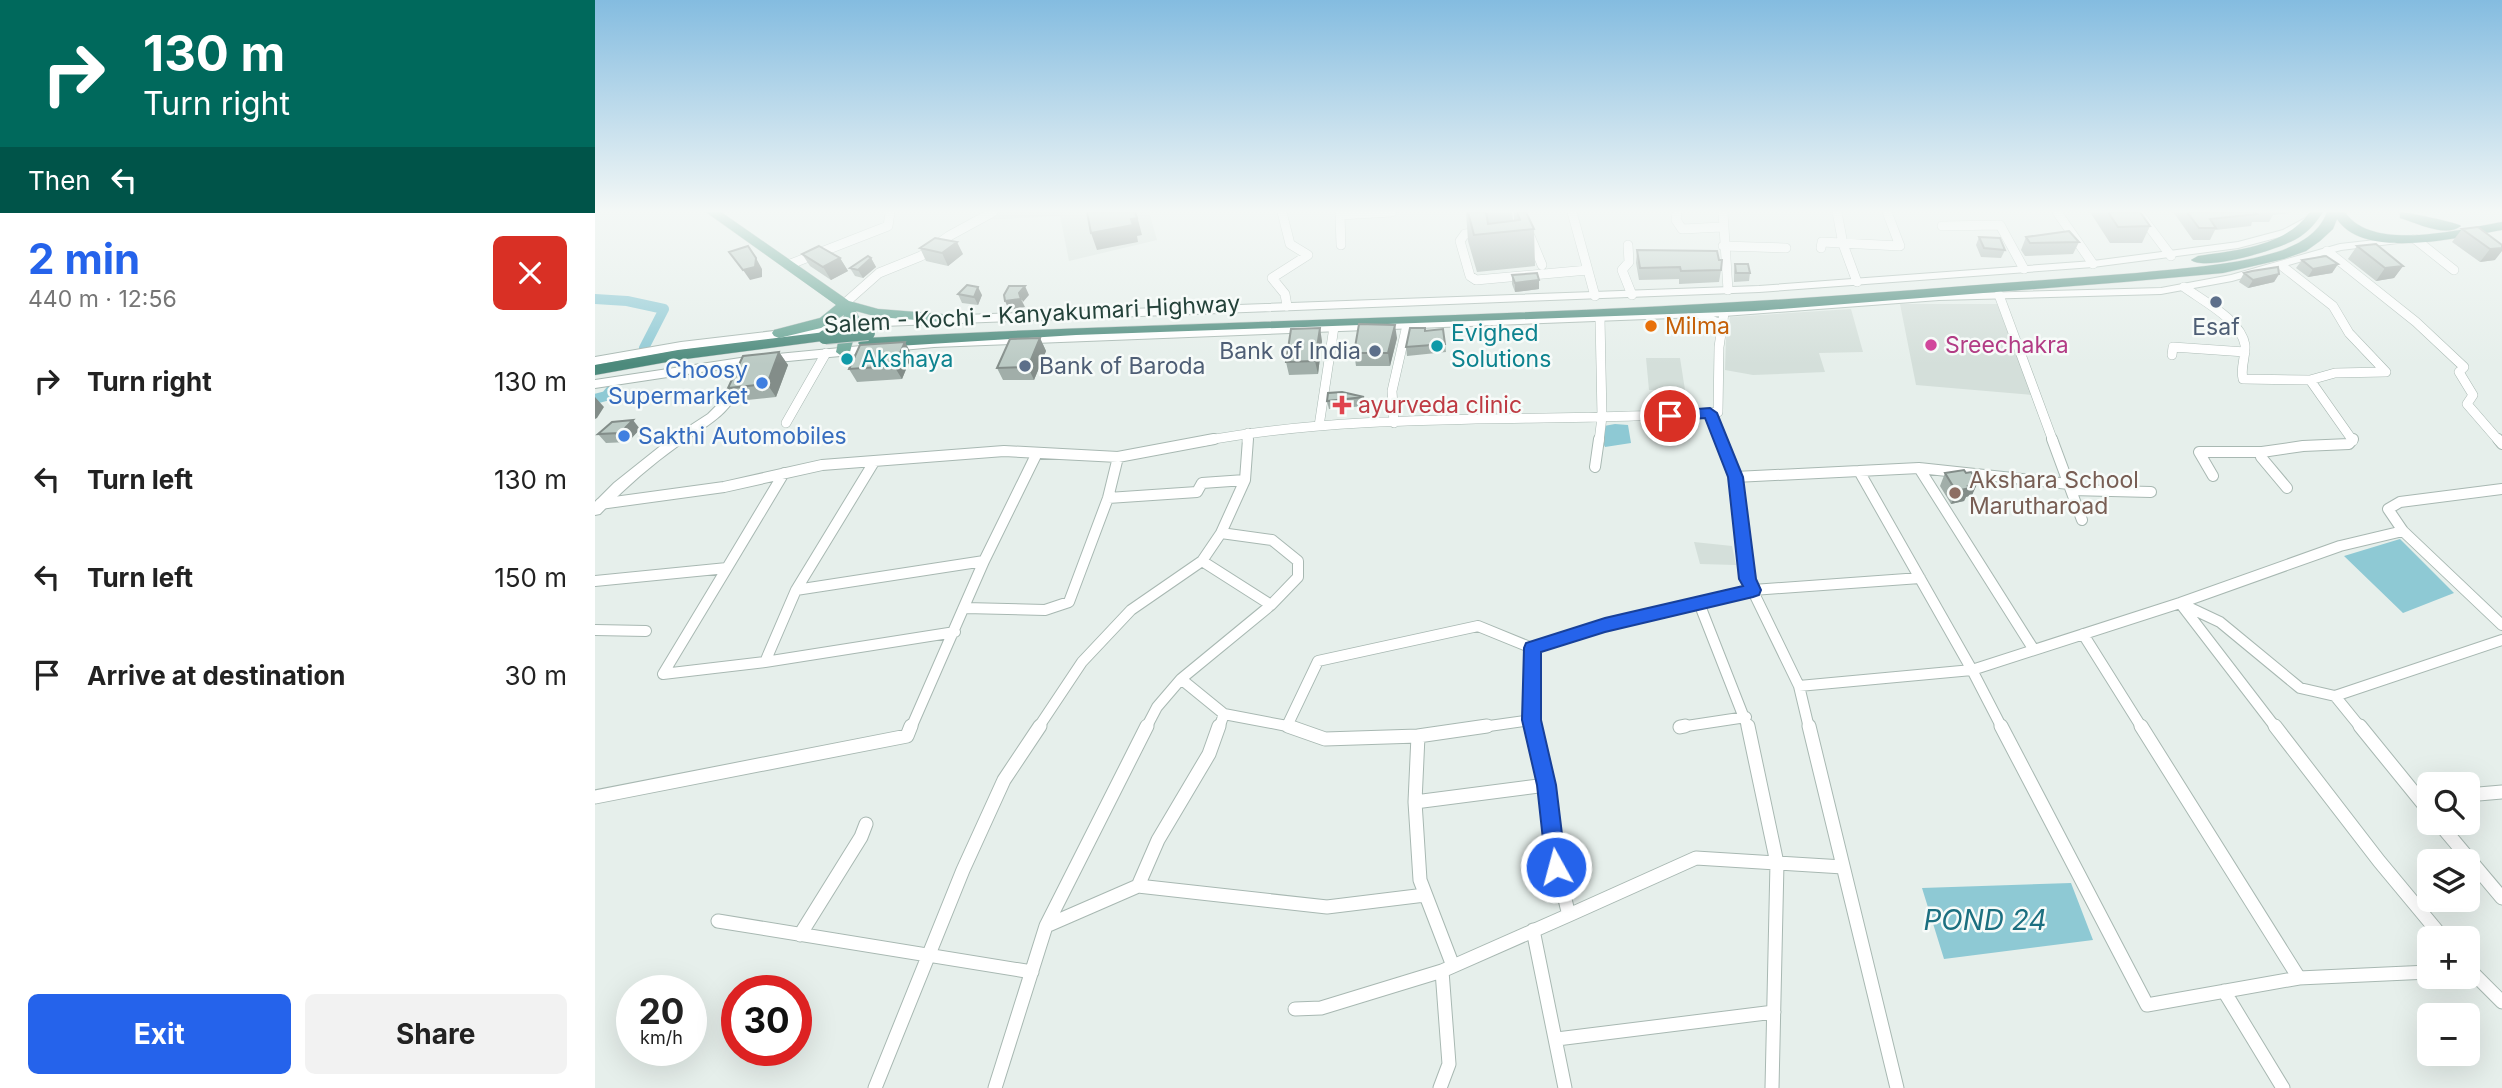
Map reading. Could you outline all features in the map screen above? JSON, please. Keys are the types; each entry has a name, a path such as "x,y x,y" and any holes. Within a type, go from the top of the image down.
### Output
{"highway":[{"name":"Salem - Kochi - Kanyakumari Highway","path":"595,377 867,338 1165,319 1739,298 2178,263"},
{"name":"Salem - Kochi - Kanyakumari Highway","path":"867,338 1755,307 2005,291 2223,269 2259,263"},
{"name":"Salem - Kochi - Kanyakumari Highway","path":"595,370 678,355 824,346"}],"main road":[{"path":"785,263 844,304 878,313 941,318"},
{"path":"843,352 852,317 844,304"},
{"path":"779,333 829,319 837,314 844,304"}],"street":[{"path":"788,265 794,263"},
{"path":"844,304 879,273 904,263"},
{"path":"1287,306 1285,294 1272,278 1296,263"},
{"path":"1467,263 1470,276 1476,280 1588,270"},
{"path":"1586,263 1595,296"},
{"path":"1628,263 1622,270 1632,295"},
{"path":"1725,263 1728,290"},
{"path":"1850,263 1857,282"},
{"path":"2019,263 2024,269"},
{"path":"595,361 779,333 941,318 1632,295 1857,282 2105,263"},
{"path":"595,384 747,361 824,346 843,352 934,343 1334,327 1699,314 1723,319 2005,291 2117,294 2212,283 2289,263"},
{"path":"2342,263 2416,322 2464,367 2459,372 2473,395 2467,404 2502,444"},
{"path":"2443,263 2454,270"},
{"path":"2184,287 2239,332 2245,352 2239,369 2243,379 2310,380 2313,376 2386,372 2349,333 2333,306 2282,265"},
{"path":"2005,291 2082,520"},
{"path":"1595,467 1602,417 1600,318"},
{"path":"597,507 724,486 822,465 1004,451 1118,457 1248,433 1319,426 1718,412 1719,346 1723,319"},
{"path":"1394,423 1392,391 1407,325"},
{"path":"1319,426 1334,327"},
{"path":"786,423 824,346"},
{"path":"2172,355 2173,347 2245,352"},
{"path":"597,507 673,443 712,417 731,398 747,361"},
{"path":"2213,476 2199,452 2262,452 2303,446 2349,444 2354,440 2310,380"},
{"path":"1710,413 1735,477 1747,579 1799,686 1897,1088"},
{"path":"875,1088 963,870 1003,780 1081,662 1131,610 1202,561 1221,533 1245,480 1248,433"},
{"path":"2262,452 2260,457 2287,488"},
{"path":"595,797 907,736 984,561 1037,453"},
{"path":"965,608 1045,610 1069,602 1108,498 1118,457"},
{"path":"765,662 796,590 874,462"},
{"path":"1919,468 2034,650"},
{"path":"1735,477 1919,468 2070,487 2151,492"},
{"path":"1859,471 1972,670 2147,1005 2299,978 2417,973"},
{"path":"784,473 663,674 765,662 955,632"},
{"path":"1108,498 1197,492 1202,482 1245,480"},
{"path":"2499,493 2400,502 2388,509 2403,531 2502,625"},
{"path":"1799,686 1972,670 2181,603 2340,546 2403,531"},
{"path":"995,1088 1046,926 1157,707 1181,679 1271,605 1298,578 1298,561 1272,540 1221,533"},
{"path":"796,590 984,561"},
{"path":"1202,561 1271,605"},
{"path":"595,581 727,568"},
{"path":"1287,726 1318,661 1478,626 1532,648 1605,625 1753,590 1920,578"},
{"path":"1699,603 1746,716 1777,863 1772,1088"},
{"path":"2181,603 2220,622 2299,688 2335,696 2502,640"},
{"path":"2181,603 2379,861 2434,926"},
{"path":"595,630 646,631"},
{"path":"2083,634 2299,978"},
{"path":"1532,648 1531,720 1546,785 1556,867 1569,915"},
{"path":"1181,679 1224,714 1287,726 1325,738 1418,736 1531,720"},
{"path":"2335,696 2417,791"},
{"path":"1138,886 1158,840 1209,754 1224,714"},
{"path":"1680,727 1746,716"},
{"path":"1418,736 1415,802 1419,880 1448,969 1449,1064 1440,1088"},
{"path":"1415,802 1546,785"},
{"path":"2480,794 2502,792"},
{"path":"800,934 861,837 866,824"},
{"path":"2449,835 2502,898"},
{"path":"1295,1009 1321,1008 1448,969 1696,858 1843,867"},
{"path":"1046,926 1138,886 1327,907 1425,895"},
{"path":"718,922 1032,972"},
{"path":"1533,930 1565,1088"},
{"path":"2480,981 2502,1002"},
{"path":"2224,991 2283,1088"},
{"path":"1557,1039 1774,1012"}],"shaded area":[{"path":"1900,304 1997,304 2033,395 1916,385"},
{"path":"1851,309 1863,352 1819,353 1825,372 1753,375 1725,370 1730,317"},
{"path":"1646,358 1680,358 1685,390 1649,390"},
{"path":"1694,542 1732,546 1736,565 1700,564"}],"water":[{"path":"1628,425 1631,443 1605,447 1604,426"},
{"path":"2400,539 2454,593 2403,613 2344,556"},
{"name":"POND 24","path":"2071,883 2093,940 1944,959 1922,888"}],"building":[{"path":"737,263 755,263 755,267 743,270"},
{"path":"816,263 831,263 823,267"},
{"path":"858,263 866,263 858,270 850,268"},
{"path":"1639,263 1722,263 1721,270 1640,268"},
{"path":"2305,263 2338,264 2313,269"},
{"path":"2378,263 2399,263 2403,266 2385,268"},
{"path":"1735,264 1748,264 1750,273 1736,273"},
{"path":"2278,267 2279,274 2253,280 2244,273 2252,271"},
{"path":"1537,273 1539,280 1515,283 1512,275"},
{"path":"967,285 978,287 974,297 958,294"},
{"path":"1009,286 1025,286 1019,293 1021,299 1005,301 1004,295"},
{"path":"1359,324 1395,325 1388,353 1354,353"},
{"path":"1320,328 1315,361 1286,362 1291,329"},
{"path":"1410,328 1425,328 1425,331 1443,329 1445,344 1406,347"},
{"path":"1040,338 1028,367 997,368 1010,339"},
{"path":"905,342 894,366 849,369 860,345"},
{"path":"779,352 767,384 728,388 743,356"},
{"path":"1342,392 1364,397 1327,401 1328,393"},
{"path":"633,420 620,433 598,434 612,422"},
{"path":"1964,470 1966,473 1971,472 1978,482 1968,486 1970,488 1956,491 1945,473"}],"waterway":[{"path":"595,299 627,301 664,309 644,348"},
{"path":"595,399 606,396 611,390"}],"place":[{"name":"Esaf","path":"2216,302"},
{"name":"Milma","path":"1651,326"},
{"name":"Sreechakra","path":"1931,345"},
{"name":"Evighed Solutions","path":"1437,346"},
{"name":"Bank of India","path":"1375,351"},
{"name":"Akshaya","path":"847,359"},
{"name":"Bank of Baroda","path":"1025,366"},
{"name":"Choosy Supermarket","path":"762,383"},
{"name":"ayurveda clinic","path":"1342,405"},
{"name":"Sakthi Automobiles","path":"624,436"},
{"name":"Akshara School Marutharoad","path":"1955,493"}],"route":[{"path":"1556,867 1546,785 1531,720 1532,648 1605,625 1753,590 1747,579 1735,477 1710,413 1670,416"}]}
